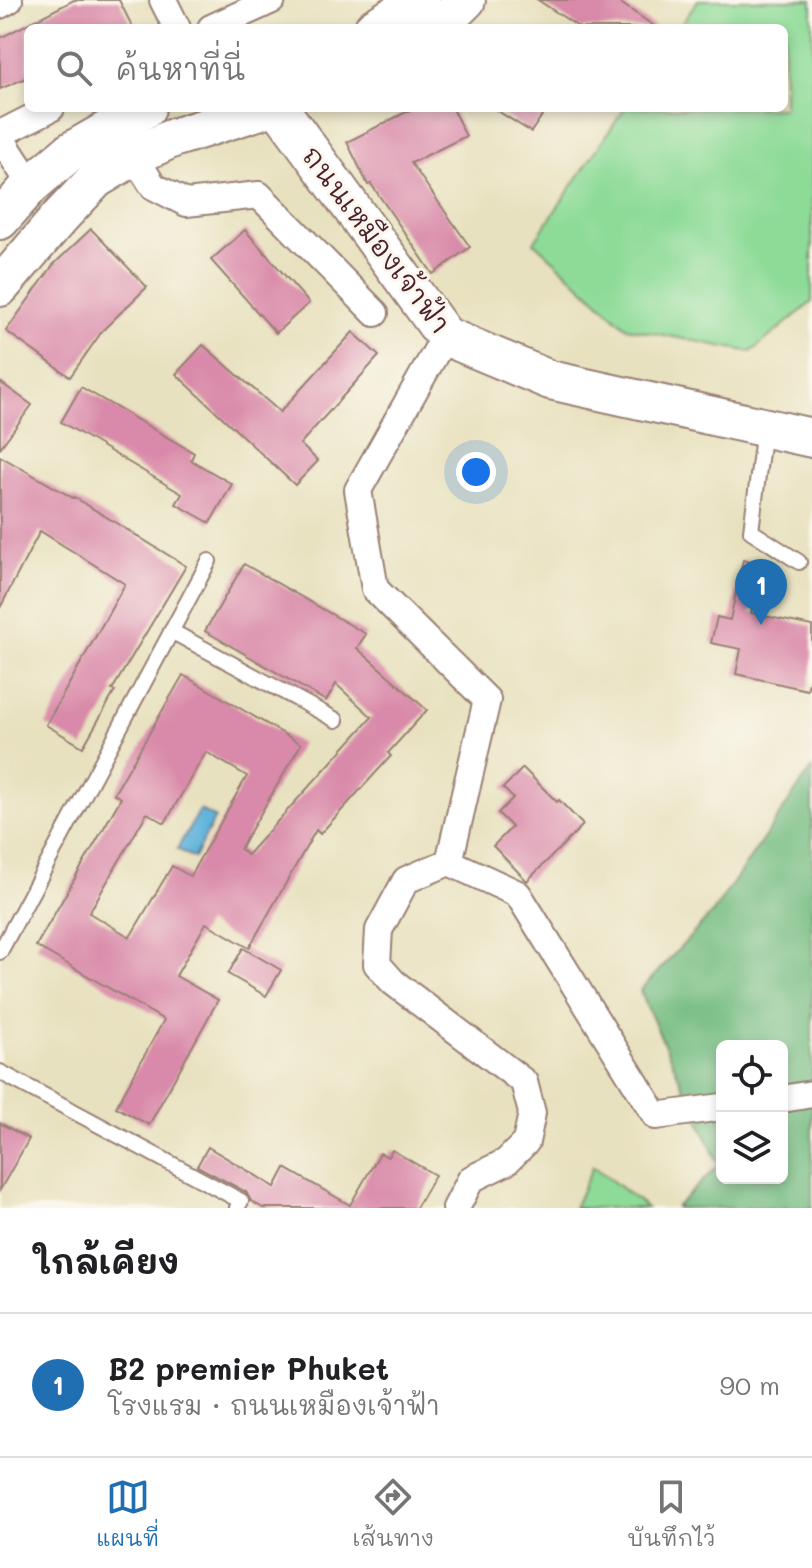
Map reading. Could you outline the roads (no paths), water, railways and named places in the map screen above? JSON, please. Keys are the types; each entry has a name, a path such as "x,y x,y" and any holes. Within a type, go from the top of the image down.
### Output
{"street":[{"path":"0,5 9,0"},
{"path":"163,0 175,24"},
{"path":"220,24 272,0"},
{"path":"381,24 420,0"},
{"path":"439,24 466,0"},
{"path":"31,185 0,136 44,112"},
{"path":"0,220 31,185 70,152 139,112"},
{"path":"0,287 96,179 134,156 173,138 254,112"},
{"name":"ถนนเหมืองเจ้าฟ้า","path":"282,112 445,336 550,380 812,438"},
{"path":"134,156 153,186 186,203 259,195 375,313"},
{"path":"445,336 358,490 375,589 487,700 449,862"},
{"path":"456,1208 471,1179 506,1162 526,1142 532,1113 524,1082 393,982 377,964 379,930 406,880 449,862 518,894 656,1116 716,1108"},
{"path":"788,1098 812,1094"}],"lane":[{"path":"764,427 751,531 799,562"},
{"path":"0,952 209,561"},
{"path":"171,631 336,720"},
{"path":"0,1072 241,1201 237,1208"}],"water":[{"path":"200,810 215,818 194,858 177,849"}],"place":[{"name":"B2 premier Phuket","path":"761,625"}]}
